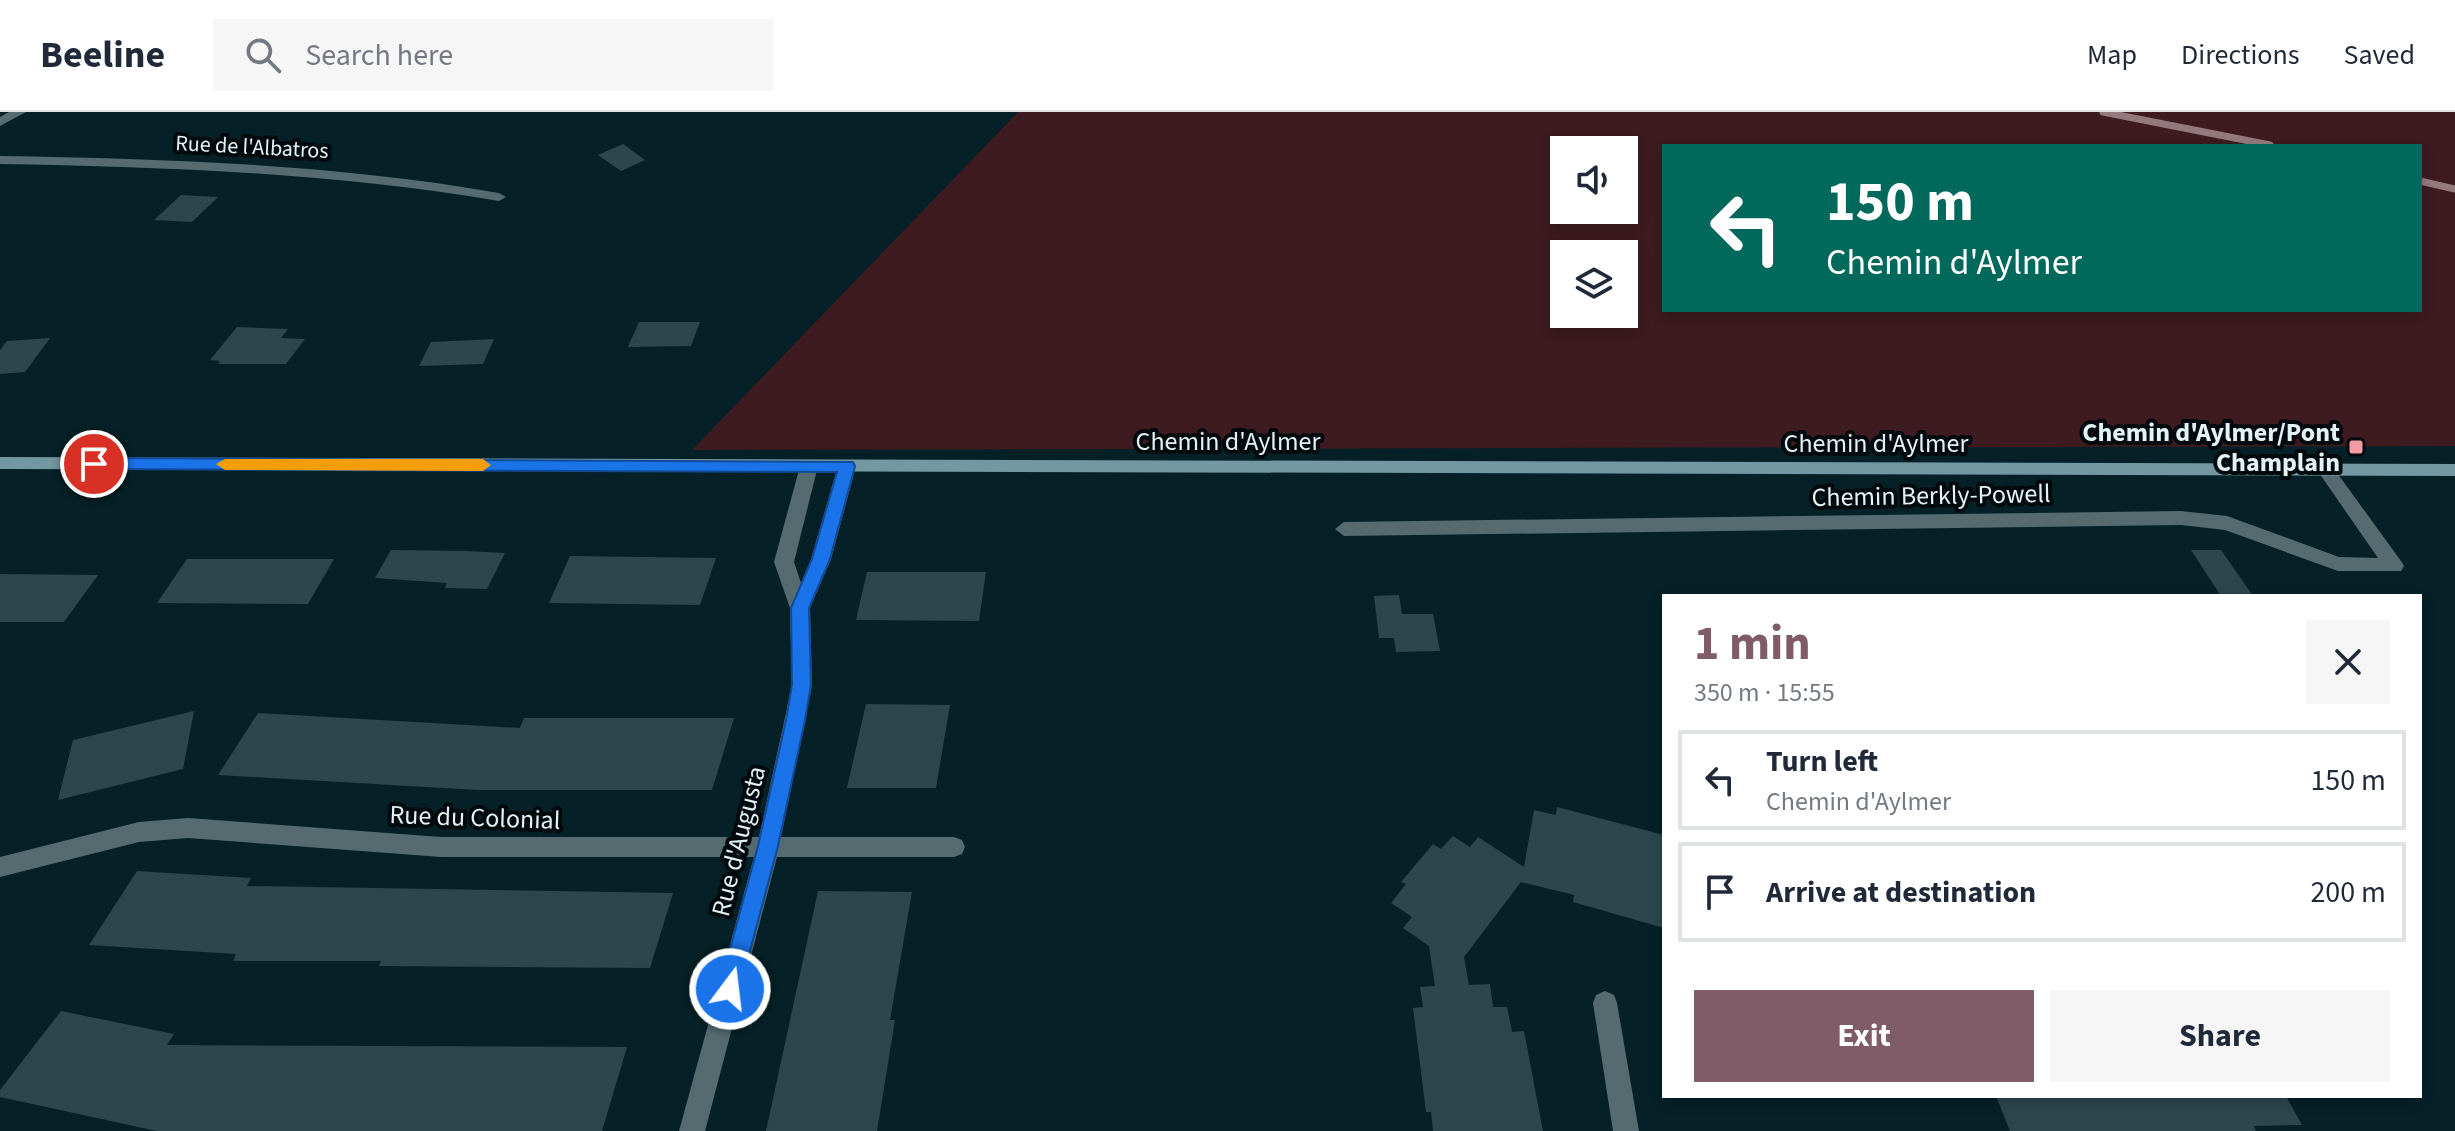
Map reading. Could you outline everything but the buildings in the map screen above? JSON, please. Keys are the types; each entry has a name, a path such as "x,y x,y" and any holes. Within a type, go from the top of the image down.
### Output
{"main road":[{"name":"Chemin d'Aylmer","path":"0,463 2455,470"}],"street":[{"path":"0,122 19,112"},
{"name":"Rue de l'Albatros","path":"0,160 283,169 404,181 499,197"},
{"name":"Rue d'Augusta","path":"692,1131 768,846 802,685 800,608 784,562 809,466"},
{"name":"Rue d'Augusta","path":"800,608 821,559 847,466"},
{"name":"Chemin Berkly-Powell","path":"1344,529 2181,518 2239,527 2338,564 2394,566 2326,470"},
{"name":"Rue du Colonial","path":"0,867 139,832 188,828 441,847 954,847"},
{"path":"1605,1003 1626,1131"}],"shaded area":[{"path":"1018,112 2455,112 2455,446 692,450"}],"waterway":[{"path":"2103,112 2265,144"},
{"path":"2422,181 2455,189"}],"slow traffic":[{"path":"225,464 483,465"}],"place":[{"name":"Chemin d'Aylmer/Pont Champlain","path":"2356,447"}],"route":[{"path":"94,464 847,466 821,559 800,608 802,685 796,720 768,846 730,989"}]}
